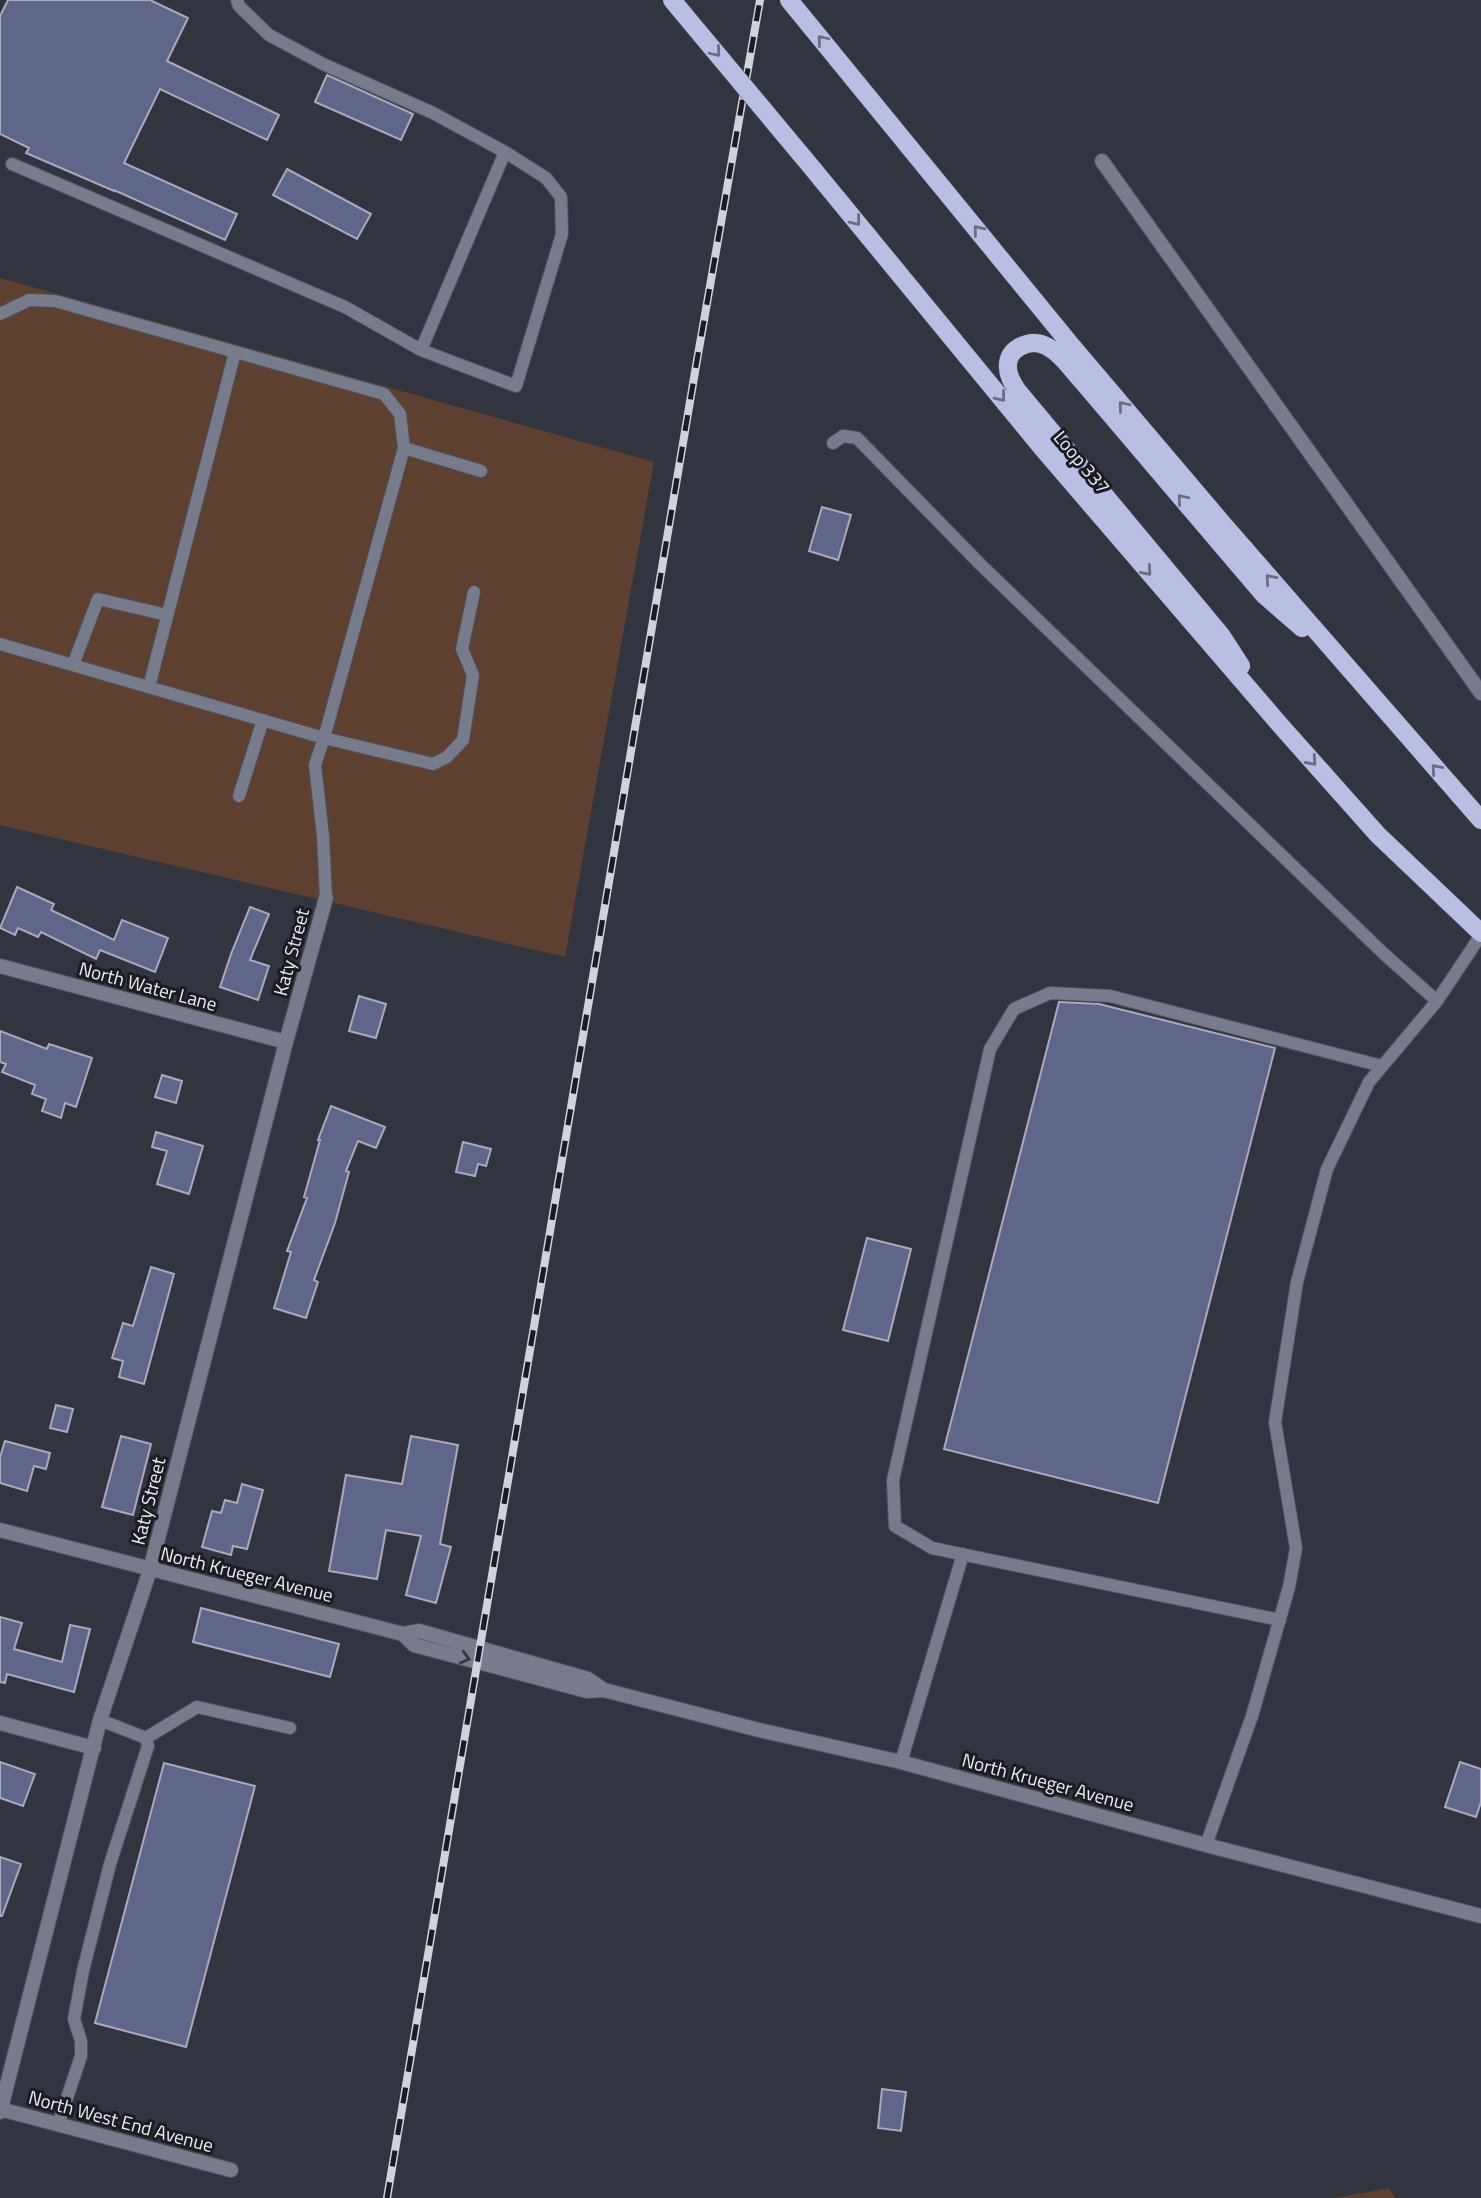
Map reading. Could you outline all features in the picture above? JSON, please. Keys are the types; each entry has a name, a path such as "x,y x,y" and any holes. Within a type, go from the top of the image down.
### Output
{"main road":[{"name":"Loop 337","path":"672,0 1043,449 1281,726 1378,835 1481,934"},
{"path":"789,0 1089,366 1481,820"},
{"path":"1281,726 1221,635 1017,390 1007,367 1009,358 1017,347 1030,342 1042,344 1054,351 1264,595 1349,670"}],"street":[{"path":"1102,161 1481,693"},
{"name":"Katy Street","path":"0,2110 100,1720 150,1570 286,1042 326,898"},
{"name":"North Water Lane","path":"0,967 286,1042"},
{"name":"North Krueger Avenue","path":"0,1530 403,1634 419,1631 588,1679 604,1690 759,1730 901,1762 1481,1916"},
{"path":"0,1723 94,1748"},
{"name":"North West End Avenue","path":"0,2110 232,2170"}],"lane":[{"path":"12,164 345,307 421,350 516,386 562,234 561,197 547,178 506,152 433,113 323,64 270,35 239,6 237,0"},
{"path":"421,350 506,152"},
{"path":"0,314 29,300 55,301 384,394 400,414 404,448 315,765 324,836 326,898"},
{"path":"149,687 235,352"},
{"path":"833,443 843,436 857,438 981,565 1383,953 1437,1001"},
{"path":"404,448 481,471"},
{"path":"0,644 324,737 433,764 447,757 463,740 473,675 462,649 474,592"},
{"path":"74,665 98,599 167,615"},
{"path":"239,796 263,720"},
{"path":"1206,1845 1252,1717 1289,1587 1296,1548 1275,1422 1297,1282 1327,1169 1369,1082 1437,1001 1481,934"},
{"path":"1280,1620 932,1548 895,1526 893,1480 990,1049 1014,1009 1050,993 1110,996 1382,1066"},
{"path":"901,1762 963,1555"},
{"path":"146,1738 197,1707 290,1728"},
{"path":"100,1720 146,1738"},
{"path":"58,2125 81,2056 81,2041 74,2019 83,1971 110,1864 148,1746 146,1738"}],"shaded area":[{"path":"0,278 654,462 565,957 0,825"},
{"path":"1389,2188 1396,2198 1335,2198"}],"building":[{"path":"8,0 150,0 188,18 167,61 279,115 267,140 160,89 124,163 237,214 225,240 26,153 29,148 0,134 0,16"},
{"path":"327,75 413,114 401,140 315,102"},
{"path":"287,169 371,214 357,239 273,195"},
{"path":"822,507 851,515 838,560 809,551"},
{"path":"17,887 54,904 51,910 114,940 122,920 168,938 155,972 100,950 96,959 41,932 38,937 18,928 15,935 0,928"},
{"path":"250,907 269,914 250,960 269,966 258,1000 220,987"},
{"path":"359,996 386,1004 376,1038 349,1031"},
{"path":"1059,1002 1099,1004 1275,1048 1158,1503 944,1449"},
{"path":"0,1031 47,1049 49,1044 92,1058 76,1107 65,1103 61,1118 42,1111 46,1099 32,1094 35,1085 2,1072 6,1064 0,1062"},
{"path":"162,1075 182,1081 176,1103 155,1097"},
{"path":"331,1106 385,1127 376,1148 358,1141 346,1171 349,1172 335,1223 314,1280 318,1282 306,1318 274,1308 291,1252 287,1251 307,1198 304,1197 318,1140"},
{"path":"156,1132 203,1146 189,1194 157,1184 167,1151 152,1147"},
{"path":"463,1142 491,1149 486,1166 478,1164 475,1176 456,1172"},
{"path":"867,1238 911,1249 888,1341 843,1330"},
{"path":"151,1267 174,1274 144,1384 119,1377 123,1361 112,1358 123,1323 133,1326"},
{"path":"56,1405 73,1409 67,1432 50,1428"},
{"path":"121,1436 151,1444 133,1515 102,1507"},
{"path":"411,1436 458,1445 440,1544 451,1547 436,1603 406,1595 421,1536 386,1530 377,1579 329,1571 346,1475 402,1484"},
{"path":"5,1441 50,1453 46,1469 34,1466 27,1491 0,1483 0,1457"},
{"path":"242,1484 263,1490 247,1549 233,1546 231,1555 202,1547 212,1511 221,1513 225,1500 237,1503"},
{"path":"201,1608 339,1644 330,1677 193,1642"},
{"path":"0,1617 22,1623 14,1649 62,1662 70,1625 90,1629 74,1692 7,1674 5,1683 0,1682"},
{"path":"0,1762 35,1774 23,1806 0,1798"},
{"path":"1460,1762 1481,1769 1481,1802 1476,1817 1445,1807"},
{"path":"164,1763 255,1786 186,2047 95,2023"},
{"path":"0,1857 21,1864 2,1916 0,1916"},
{"path":"882,2089 906,2092 901,2131 878,2128"}],"railway":[{"path":"387,2198 760,0"}]}
